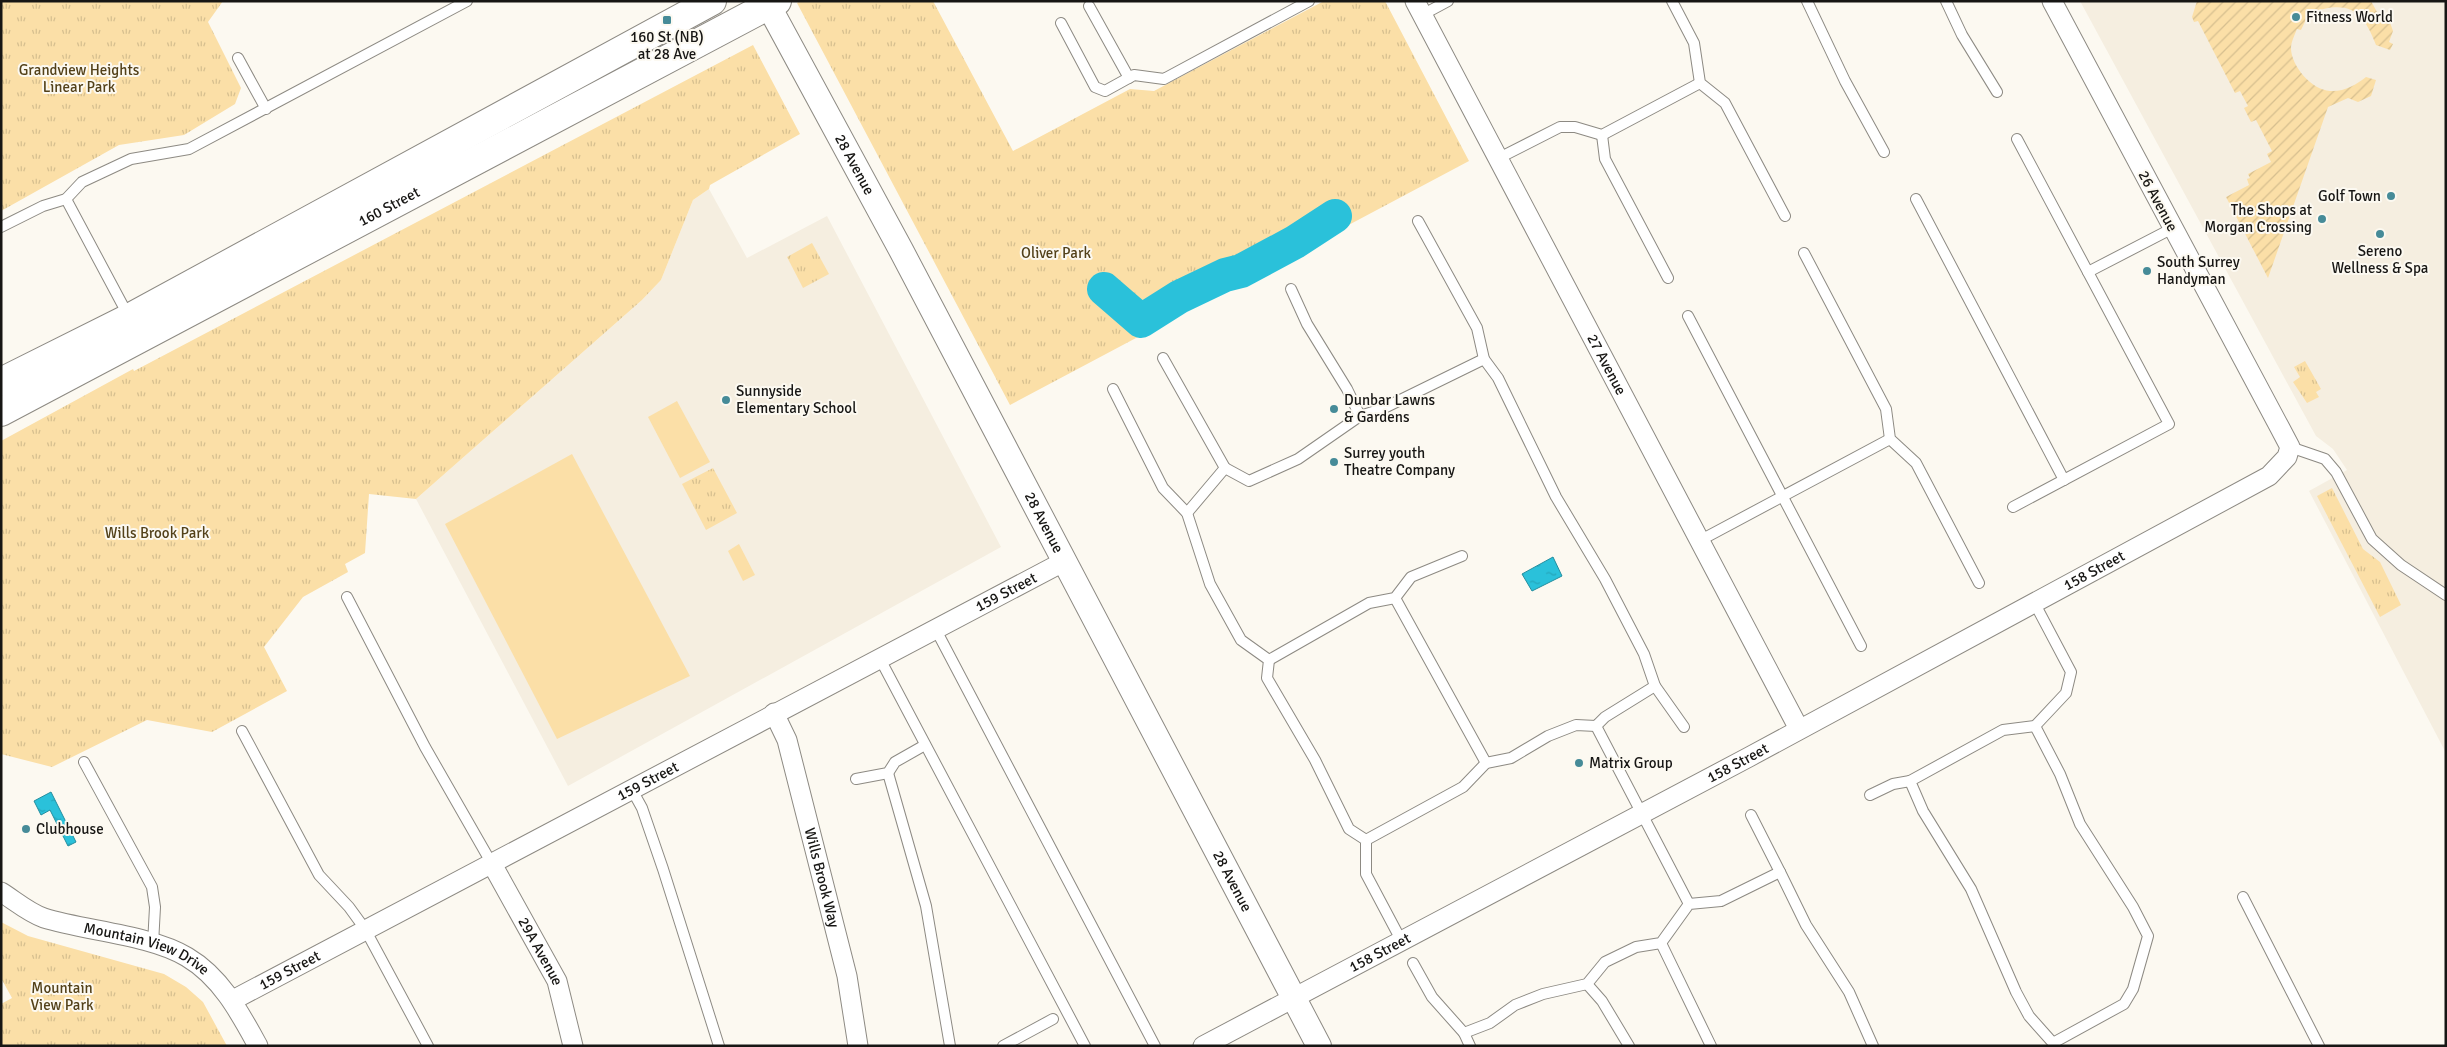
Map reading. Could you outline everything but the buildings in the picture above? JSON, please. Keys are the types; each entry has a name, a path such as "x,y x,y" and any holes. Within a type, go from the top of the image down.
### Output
{"main road":[{"name":"160 Street","path":"1,382 130,318 712,1"},
{"name":"160 Street","path":"1,412 770,3"}],"street":[{"name":"26 Avenue","path":"2052,1 2290,447"},
{"name":"28 Avenue","path":"770,3 1319,1046"},
{"name":"27 Avenue","path":"1418,8 1799,729"},
{"name":"158 Street","path":"1203,1046 2269,476 2287,457 2290,447"},
{"name":"159 Street","path":"233,1000 879,657 1063,562"},
{"name":"Wills Brook Way","path":"774,713 787,740 844,966 858,1046"},
{"name":"29A Avenue","path":"492,864 558,981 573,1046"},
{"name":"Mountain View Drive","path":"1,892 42,917 153,944 188,957 233,1000 258,1046"}],"lane":[{"path":"1,227 43,206 66,199 82,182 131,159 190,149 467,1"},
{"path":"1061,24 1095,87 1105,91 1134,75 1164,79 1309,1"},
{"path":"1418,8 1448,1"},
{"path":"1672,1 1694,43 1700,84 1725,103 1785,216"},
{"path":"1807,1 1845,81 1884,152"},
{"path":"1946,1 1962,35 1996,92"},
{"path":"1089,6 1128,78"},
{"path":"238,58 266,108"},
{"path":"1497,159 1560,127 1575,127 1602,135 1700,84"},
{"path":"1602,135 1605,159 1668,278"},
{"path":"2013,507 2169,424 2017,139"},
{"path":"66,199 130,318"},
{"path":"1916,199 2064,480"},
{"path":"1418,221 1477,328 1484,359 1498,378 1556,497 1605,578 1644,654 1655,686 1684,728"},
{"path":"2088,272 2173,228"},
{"path":"1804,253 1886,409 1890,439 1916,463 1979,584"},
{"path":"1291,289 1307,324 1347,389 1360,416"},
{"path":"1688,316 1861,646"},
{"path":"1163,358 1225,468 1249,481 1298,459 1360,416 1382,409 1484,359"},
{"path":"1113,388 1163,488 1186,512 1210,584 1241,640 1269,660"},
{"path":"1699,541 1783,498 1890,439"},
{"path":"2290,447 2325,459 2336,472 2372,539 2401,565 2446,595"},
{"path":"1186,512 1225,468"},
{"path":"1269,660 1369,603 1395,598 1411,577 1462,556"},
{"path":"347,597 425,747 492,864"},
{"path":"1395,598 1486,763"},
{"path":"1870,796 1893,784 1910,781 2003,730 2035,726 2066,693 2070,672 2034,602"},
{"path":"935,628 1155,1046"},
{"path":"879,657 1085,1046"},
{"path":"1269,660 1267,678 1315,760 1349,829 1366,840"},
{"path":"1366,840 1463,787 1486,763 1511,758 1548,736 1576,725 1596,726 1605,717 1655,686"},
{"path":"1596,726 1689,904"},
{"path":"1910,781 1923,811 1971,889 2016,992 2029,1016 2053,1044 2124,1004 2133,989 2148,936 2133,907 2080,824 2060,774 2035,726"},
{"path":"242,730 319,875 365,929 428,1046"},
{"path":"856,779 888,773 895,762 925,745"},
{"path":"84,762 152,887 155,907 153,944"},
{"path":"888,773 926,906 950,1046"},
{"path":"631,788 642,808 664,869 719,1046"},
{"path":"1751,814 1806,925 1850,992 1873,1046"},
{"path":"1366,840 1366,874 1401,940"},
{"path":"1464,1033 1490,1023 1515,1005 1543,994 1587,984 1605,962 1636,947 1661,943 1689,904 1721,901 1780,872"},
{"path":"2243,897 2319,1046"},
{"path":"1661,943 1711,1046"},
{"path":"1413,963 1432,997 1464,1033 1470,1046"},
{"path":"1587,984 1602,1001 1629,1046"},
{"path":"1003,1046 1053,1019"}],"shaded area":[{"name":"The Shops at Morgan Crossing","path":"2080,1 2446,1 2446,753 2309,491 2347,470 2333,449 2316,436"},
{"name":"Sunnyside Elementary School","path":"709,189 747,258 827,216 1001,547 568,786 416,499 642,300 661,280 693,200"}],"green space":[{"name":"Grandview Heights Linear Park","path":"1,1 223,1 208,22 241,88 235,104 184,135 119,145 1,211"},
{"name":"Oliver Park","path":"800,1 933,1 1013,151 1130,89 1154,91 1324,1 1385,1 1469,161 1010,405 797,3"},
{"path":"2197,1 2371,1 2377,12 2388,17 2393,31 2389,42 2393,44 2390,50 2376,45 2371,32 2359,15 2352,10 2334,7 2309,13 2301,30 2297,29 2291,46 2292,55 2304,76 2316,86 2323,90 2335,91 2350,87 2366,77 2376,80 2371,96 2358,102 2348,98 2328,107 2268,278 2226,197 2249,185 2247,179 2250,178 2248,174 2271,162 2267,154 2272,151 2256,120 2251,122 2244,108 2248,106 2240,91 2235,93 2198,21 2194,22 2192,17"},
{"name":"Wills Brook Park","path":"753,45 800,134 710,185 709,189 693,200 661,280 642,300 416,499 369,494 365,553 345,564 348,572 303,597 264,647 287,691 212,732 147,720 52,767 1,754 1,441 133,369 134,371"},
{"path":"812,243 829,274 803,288 787,257"},
{"path":"2305,361 2321,389 2316,392 2319,397 2307,403 2293,382 2300,377 2294,367"},
{"path":"677,401 710,462 680,478 648,417"},
{"path":"572,454 690,676 557,739 445,524"},
{"path":"713,468 737,513 706,530 682,484"},
{"path":"2332,488 2363,549 2380,562 2401,605 2380,617 2317,496"},
{"path":"739,544 755,575 743,581 728,551"},
{"name":"Mountain View Park","path":"1,922 28,936 164,974 186,987 203,1002 227,1046 1,1046 1,1004 12,998 1,978"}],"water":[{"path":"1553,557 1562,576 1532,591 1522,574"},
{"path":"51,792 76,842 68,846 50,810 41,815 34,801"}],"waterway":[{"path":"1104,289 1141,321 1179,297 1225,275 1241,271 1295,242 1335,216"}],"place":[{"name":"Fitness World","path":"2296,17"},
{"name":"160 St (NB) at 28 Ave","path":"667,20"},
{"name":"Golf Town","path":"2391,196"},
{"name":"The Shops at Morgan Crossing","path":"2322,219"},
{"name":"Sereno Wellness & Spa","path":"2380,234"},
{"name":"South Surrey Handyman","path":"2147,271"},
{"name":"Sunnyside Elementary School","path":"726,400"},
{"name":"Dunbar Lawns & Gardens","path":"1334,409"},
{"name":"Surrey youth Theatre Company","path":"1334,462"},
{"name":"Matrix Group","path":"1579,763"},
{"name":"Clubhouse","path":"26,829"}]}
